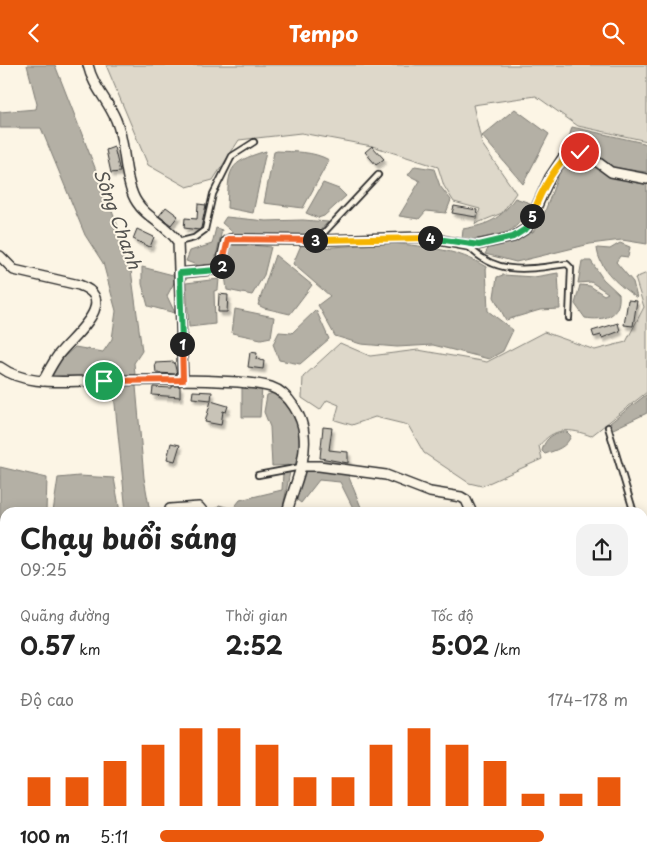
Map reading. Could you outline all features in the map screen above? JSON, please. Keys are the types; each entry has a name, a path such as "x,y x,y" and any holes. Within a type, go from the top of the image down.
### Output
{"street":[{"path":"88,65 98,92 117,121 133,195 142,210 154,222 173,234 178,242 183,380"},
{"path":"180,273 220,269 226,241 230,239 317,240 423,237 467,245 479,245 513,237 527,228 550,177 562,159 574,150 588,155 611,172 647,179"},
{"path":"0,256 14,270 79,285 89,289 95,297 95,308 90,321 60,353 42,381"},
{"path":"0,367 22,378 42,381 183,380 238,382 272,387 286,396 297,411 304,434 302,467 289,507"},
{"path":"302,467 319,466 386,475 430,492 461,497 466,500 469,507"}],"lane":[{"path":"178,242 194,237 205,230 213,194 232,156 254,142"},
{"path":"317,240 378,175"},
{"path":"467,245 477,256 512,270 567,264 571,269 569,318"},
{"path":"608,427 632,507"},
{"path":"258,475 302,467"}],"shaded area":[{"path":"27,65 55,65 129,255 142,351 134,363 144,478 149,507 125,507 112,375 48,378 57,363 75,347 103,352 112,339 116,311 103,263 85,235 41,128 0,128 0,112 36,109 37,104"},
{"path":"106,65 647,65 647,141 578,126 536,96 473,105 482,144 516,193 502,213 475,224 480,209 454,202 444,186 438,167 372,146 301,133 239,140 213,180 187,187 148,165"},
{"path":"515,109 549,134 523,184 482,136"},
{"path":"572,127 644,143 647,145 647,172 613,168 589,151 567,145"},
{"path":"266,151 253,213 227,208 228,184 232,169 243,159"},
{"path":"274,152 310,153 329,160 303,208 264,203"},
{"path":"576,156 584,157 611,177 647,183 647,244 622,240 590,244 516,262 485,254 489,247 533,232 544,214 559,173"},
{"path":"415,166 434,169 440,186 451,200 446,213 426,211 419,219 399,216 420,181 408,175"},
{"path":"323,183 339,189 346,196 324,216 318,218 306,213"},
{"path":"515,198 530,203 525,215 512,230 495,237 462,240 463,229 493,220"},
{"path":"226,217 266,221 303,220 328,222 315,236 236,235 222,223"},
{"path":"216,228 222,230 214,265 202,267 186,261 190,251 212,244"},
{"path":"231,243 271,247 264,275 252,295 227,290 225,275"},
{"path":"393,243 453,253 464,256 486,267 488,311 513,330 503,351 489,359 433,345 397,347 361,344 335,336 318,305 330,296 293,264 301,245 318,248"},
{"path":"620,243 630,247 628,257 620,256 616,262 633,282 637,298 611,277 599,256 597,248 610,249"},
{"path":"275,255 312,285 290,314 258,305"},
{"path":"582,261 591,261 603,279 619,294 617,308 610,316 599,319 585,318 575,304 580,285 590,286 604,295 608,293 591,282 578,283"},
{"path":"142,267 173,275 176,279 167,296 175,313 148,306 142,284"},
{"path":"558,273 560,309 540,310 506,320 494,297 497,277 503,275 534,277"},
{"path":"647,273 647,392 591,436 569,431 550,435 539,446 542,459 482,486 469,483 424,453 408,425 375,417 352,425 335,420 339,405 327,400 320,410 302,398 303,377 340,343 370,356 418,350 487,362 544,332 595,350 626,342 644,307 635,278"},
{"path":"219,279 218,290 214,291 215,324 189,327 186,283"},
{"path":"235,309 274,317 271,337 261,339 232,333"},
{"path":"316,310 329,339 300,364 279,360 273,344 279,332 292,333"},
{"path":"245,386 262,387 260,417 242,417 242,388"},
{"path":"273,393 280,395 299,428 300,444 295,465 272,466 270,427 264,412 267,395"},
{"path":"647,394 647,413 611,430 610,423"},
{"path":"560,432 567,432 571,436 569,440 560,448 545,454 542,451 546,441"},
{"path":"0,467 47,478 46,507 0,507"},
{"path":"323,468 348,475 361,507 352,507 340,482 319,480 301,503 297,500 304,470"},
{"path":"290,472 283,507 235,507 240,500 282,490 283,473"},
{"path":"79,476 114,478 119,507 54,507 58,478"}],"building":[{"path":"372,146 384,159 376,165 365,152"},
{"path":"114,147 120,172 111,173 106,150"},
{"path":"198,204 206,205 201,228 199,230 184,228 185,218 197,219"},
{"path":"454,206 477,210 476,217 452,213"},
{"path":"166,207 178,216 171,225 159,216"},
{"path":"137,229 154,237 150,247 133,239"},
{"path":"219,294 228,295 227,312 218,312"},
{"path":"628,300 637,301 633,326 624,325"},
{"path":"618,323 620,331 602,338 601,335 594,337 592,331"},
{"path":"250,352 257,353 256,359 264,361 263,369 248,367"},
{"path":"174,362 177,374 156,373 155,363"},
{"path":"172,386 180,386 180,397 152,395 153,387 172,388"},
{"path":"193,391 212,392 211,400 192,398"},
{"path":"211,401 228,406 226,412 223,411 221,425 205,422"},
{"path":"323,427 332,428 329,450 348,452 348,463 320,458"},
{"path":"171,443 180,445 175,461 167,459"}],"route":[{"path":"104,381 183,380 180,273 220,269 228,239 323,240 423,237 472,246 513,237 527,228 550,177 562,159 574,150 580,152"}],"water label":[{"name":"Sông Chanh","path":"117,219"}]}
